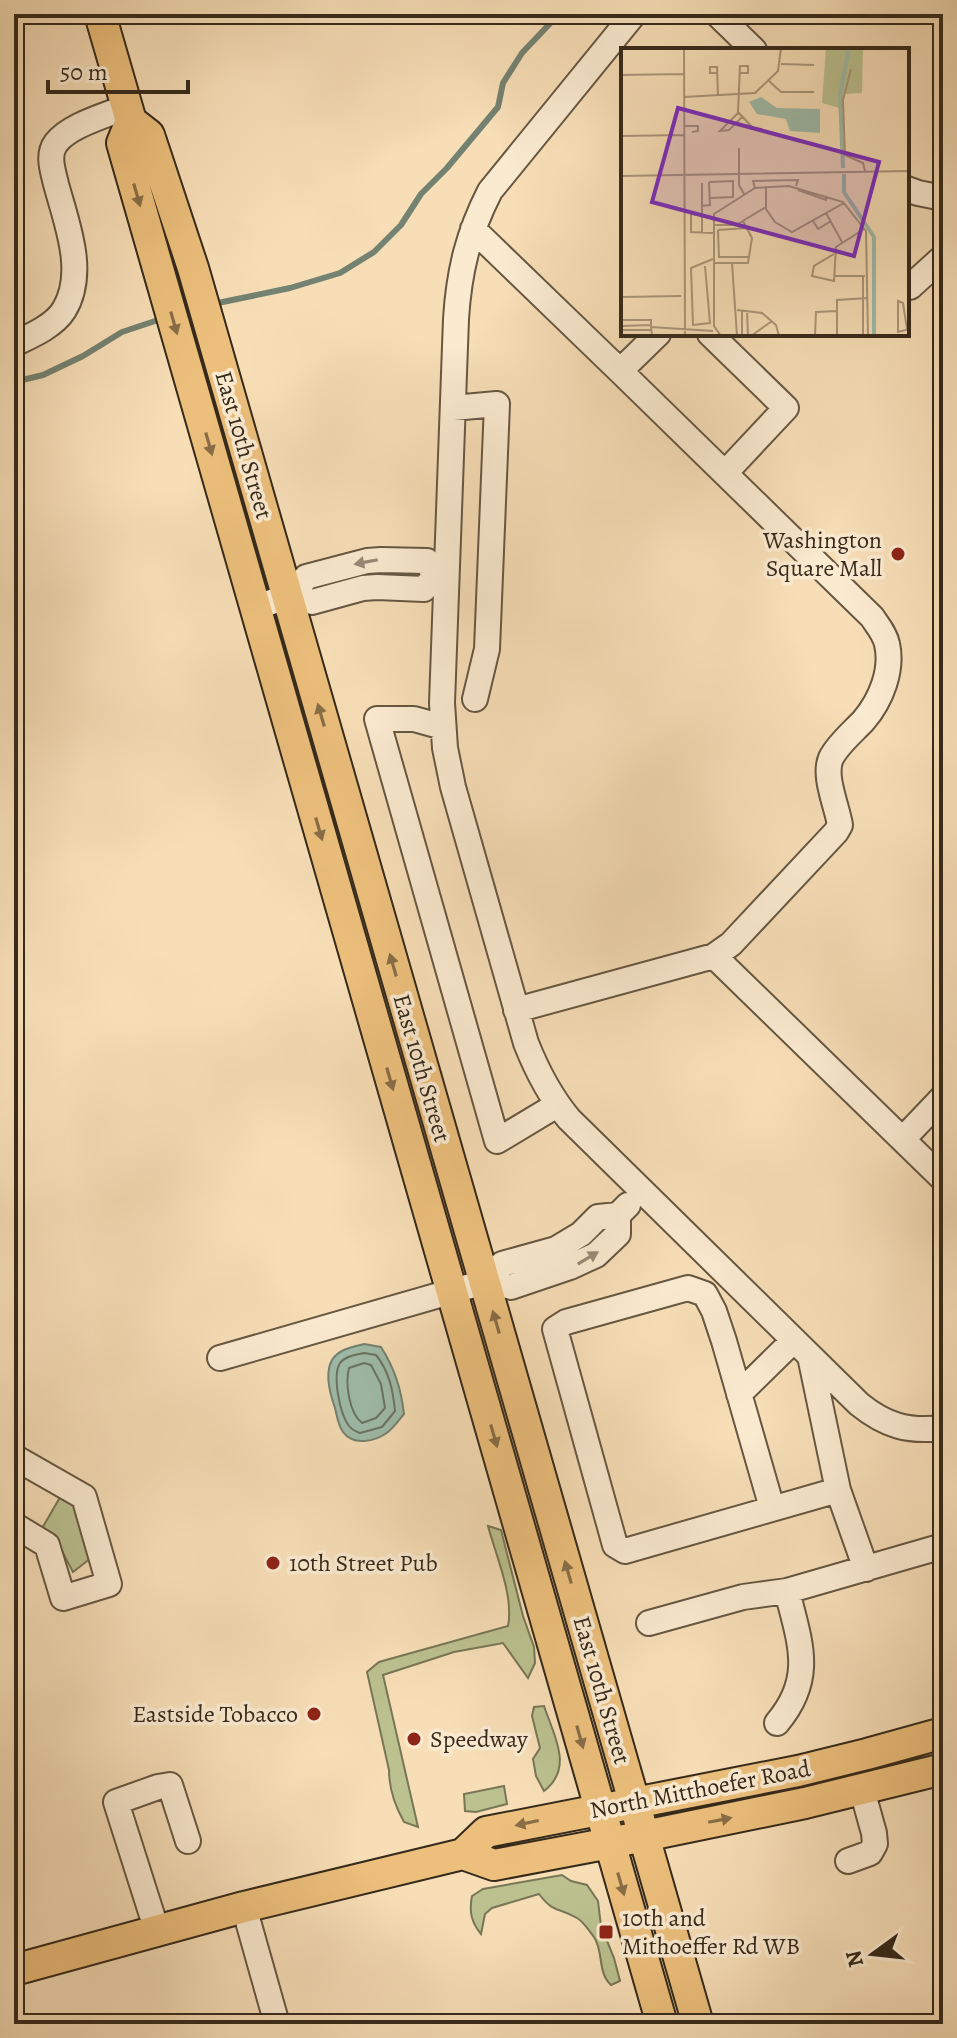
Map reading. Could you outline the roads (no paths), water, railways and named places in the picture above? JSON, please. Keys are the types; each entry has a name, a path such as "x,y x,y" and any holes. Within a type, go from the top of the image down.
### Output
{"main road":[{"name":"East 10th Street","path":"100,14 128,114 122,143 660,2024"},
{"name":"East 10th Street","path":"128,114 149,135 193,268 291,596 698,2024"},
{"name":"North Mitthoefer Road","path":"14,1970 244,1907 463,1854 486,1832 798,1771 943,1733"},
{"path":"862,1790 862,1776 869,1770 933,1752 943,1741"},
{"name":"North Mitthoefer Road","path":"463,1854 494,1865 862,1790 943,1769"}],"street":[{"path":"634,14 490,191 461,266 441,576 443,727 453,787 516,1010 536,1068 557,1105 859,1404 877,1418 896,1425 913,1429 943,1428"},
{"path":"717,14 752,48"},
{"path":"14,344 47,326 64,310 72,291 73,252 50,162 54,146 67,131 128,114"},
{"path":"909,190 943,198"},
{"path":"473,229 872,617 888,645 887,678 877,702 831,758 829,776 840,825 731,944 714,956 516,1010"},
{"path":"909,286 943,257"},
{"path":"620,371 656,336"},
{"path":"712,336 786,408 725,473"},
{"path":"453,408 497,404 487,649 475,699"},
{"path":"256,607 291,596 306,577 367,561 427,561 441,576"},
{"path":"443,727 414,719 377,719 497,1141 557,1105"},
{"path":"714,956 943,1179"},
{"path":"903,1139 943,1097"},
{"path":"220,1358 486,1282 502,1264 556,1249 581,1234 598,1217 618,1215 643,1192"},
{"path":"705,1294 727,1274"},
{"path":"772,1508 714,1311 705,1294 688,1288 566,1322 555,1329 615,1545 625,1551 838,1490"},
{"path":"739,1394 802,1348"},
{"path":"802,1348 838,1490 866,1569"},
{"path":"14,1457 84,1497 109,1584 63,1598 47,1545 14,1525"},
{"path":"649,1623 743,1597 787,1591 943,1545"},
{"path":"777,1723 792,1706 801,1678 801,1647 787,1591"},
{"path":"157,1931 116,1802 170,1785 188,1841"},
{"path":"848,1861 870,1853 875,1844 862,1790"},
{"path":"244,1907 277,2024"}],"water":[{"path":"364,1344 381,1347 386,1355 397,1379 404,1414 388,1432 377,1438 358,1441 341,1429 328,1378 332,1360 338,1353"}],"waterway":[{"path":"213,304 290,288 340,273 374,252 401,225 421,194 498,107 503,83 522,53 559,14"},
{"path":"14,382 43,375 83,356 122,332 164,318"}],"place":[{"name":"Washington Square Mall","path":"898,554"},
{"name":"10th Street Pub","path":"273,1563"},
{"name":"Eastside Tobacco","path":"314,1714"},
{"name":"Speedway","path":"414,1739"},
{"name":"10th and Mithoeffer Rd WB","path":"606,1932"}]}
